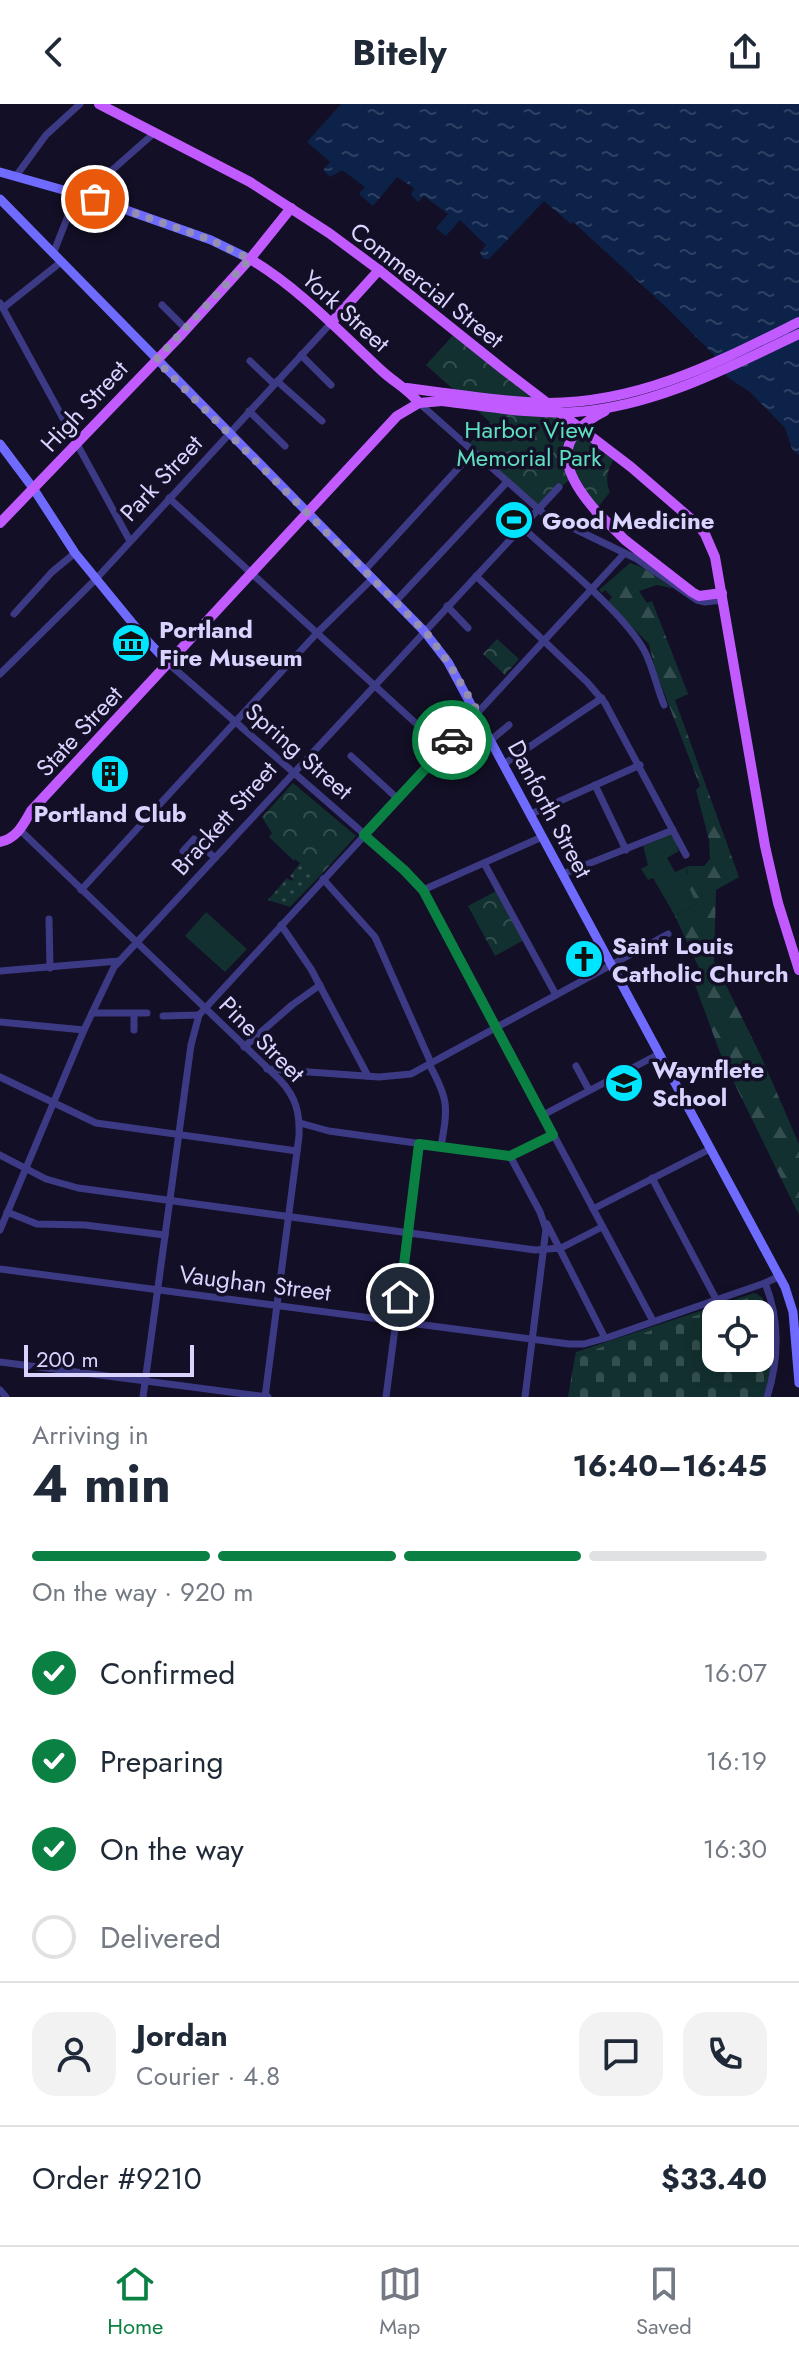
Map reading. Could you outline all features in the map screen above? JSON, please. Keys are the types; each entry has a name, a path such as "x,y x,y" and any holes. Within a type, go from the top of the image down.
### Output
{"main road":[{"name":"Commercial Street","path":"99,104 225,168 291,208 379,270 631,467 692,518 705,534 715,557 722,597"},
{"name":"High Street","path":"0,523 186,329 250,259 291,208"},
{"name":"York Street","path":"250,259 288,285 386,374 407,388 419,403"},
{"name":"Park Street","path":"331,323 379,270"},
{"path":"419,403 443,397 547,403 632,394 693,373 799,322"},
{"path":"397,416 407,399 407,388 533,412 574,412 611,407 688,385 799,334"},
{"name":"State Street","path":"0,842 12,838 20,830 31,811 397,416 419,403"},
{"path":"611,407 581,425 572,438 568,453 571,476 596,511 625,540 692,592 699,596 722,597 765,846 778,903 799,970"}],"street":[{"path":"16,176 46,135 80,104"},
{"path":"53,254 80,194 153,134"},
{"name":"York Street","path":"0,172 80,194 211,240 250,259"},
{"name":"Danforth Street","path":"0,199 365,570 424,631 448,662 478,712 542,837 780,1276 793,1312 799,1383"},
{"path":"61,262 1,305 130,541"},
{"path":"162,305 186,329"},
{"name":"Park Street","path":"0,674 96,579 331,323"},
{"path":"301,355 331,385"},
{"path":"250,361 322,421"},
{"name":"York Street","path":"419,403 537,510 623,555 637,559 697,600 706,602 722,597"},
{"path":"249,411 285,446"},
{"name":"Spring Street","path":"0,444 75,553 169,664 423,890 653,1321"},
{"path":"365,570 473,452"},
{"path":"395,602 507,482"},
{"name":"Brackett Street","path":"0,1230 84,1030 114,967 559,487"},
{"path":"169,498 444,749"},
{"path":"522,527 638,639 664,705"},
{"path":"14,614 52,572 75,553"},
{"path":"143,1397 192,1035 201,1012 623,555"},
{"path":"476,576 602,698 686,855"},
{"path":"81,890 317,633 372,579"},
{"path":"447,606 468,628"},
{"path":"504,764 602,698"},
{"path":"491,740 509,725"},
{"path":"351,756 398,799"},
{"path":"531,814 640,765"},
{"path":"595,785 626,850"},
{"name":"Pine Street","path":"20,830 136,943 201,1012 244,1047 294,1097 300,1123 267,1397"},
{"path":"563,874 673,830"},
{"path":"423,890 542,837"},
{"path":"183,851 194,839 215,858"},
{"path":"484,863 556,995"},
{"path":"323,879 375,937 442,1089 448,1109 441,1146"},
{"path":"49,919 50,968"},
{"path":"281,925 320,985 368,1076"},
{"path":"266,1069 405,1076 668,934"},
{"path":"0,971 119,961"},
{"path":"244,1047 320,985"},
{"path":"163,1016 201,1012"},
{"path":"92,1013 147,1013"},
{"path":"134,1014 134,1030"},
{"path":"0,1022 84,1030"},
{"path":"543,1115 659,1054"},
{"path":"576,1066 589,1090"},
{"path":"0,1077 96,1123 297,1151"},
{"path":"300,1123 329,1131 510,1156 553,1135"},
{"path":"386,1397 419,1144"},
{"path":"593,1209 710,1149"},
{"path":"0,1155 58,1184 545,1250 561,1248 602,1227"},
{"path":"510,1156 561,1248 605,1338"},
{"path":"652,1178 716,1299"},
{"path":"0,1201 37,1224 85,1225 165,1235"},
{"path":"525,1397 545,1250 546,1229 540,1212"},
{"name":"Vaughan Street","path":"0,1269 396,1323 584,1344 780,1276"},
{"path":"765,1283 772,1300 777,1352 767,1397"},
{"path":"0,1362 267,1397"},
{"path":"0,1390 6,1397"}],"green space":[{"name":"Harbor View Memorial Park","path":"456,332 616,456 608,473 610,492 598,507 573,476 537,510 467,446 490,422 426,365"},
{"path":"630,563 644,568 672,588 657,585 639,591 647,603 652,601 688,694 675,700 739,877 716,890 714,961 760,1054 799,1144 799,1215 722,1058 691,974 699,968 675,916 697,904 688,885 687,871 689,866 704,866 710,859 709,840 696,790 700,786 656,672 649,644 608,602 612,597 605,590 602,593 599,590"},
{"path":"497,639 519,659 505,675 483,654"},
{"path":"293,783 356,836 318,878 269,837 272,833 262,817"},
{"path":"672,833 679,851 667,858 675,872 689,866 686,873 697,904 675,916 653,878 648,880 641,869 648,865 643,846"},
{"path":"301,862 318,878 290,907 268,900 287,878 293,879 290,876"},
{"path":"498,890 524,940 495,956 468,906"},
{"path":"206,912 247,949 225,972 185,936"},
{"path":"754,1293 763,1300 733,1300"},
{"path":"702,1310 702,1316 575,1356 576,1352"},
{"path":"702,1313 702,1372 766,1372 759,1397 568,1397 575,1356"},
{"path":"771,1372 763,1397 759,1397 766,1373"}],"water":[{"path":"341,104 799,104 799,455 792,449 785,428 750,392 727,377 714,355 665,306 573,222 571,224 544,201 489,259 484,259 480,253 486,245 460,220 446,236 436,228 448,214 424,196 418,202 411,195 414,188 397,177 373,206 359,194 365,187 342,170 330,177 323,170 330,162 307,142"}],"way so far":[{"path":"95,199 211,240 250,259 156,360 439,648 478,712 452,740"}],"place":[{"name":"Good Medicine","path":"514,520"},
{"name":"Portland Fire Museum","path":"131,643"},
{"name":"Portland Club","path":"110,774"},
{"name":"Saint Louis Catholic Church","path":"584,959"},
{"name":"Waynflete School","path":"624,1083"}],"route":[{"path":"400,1297 419,1144 510,1156 553,1135 423,890 364,835 452,740"}]}
